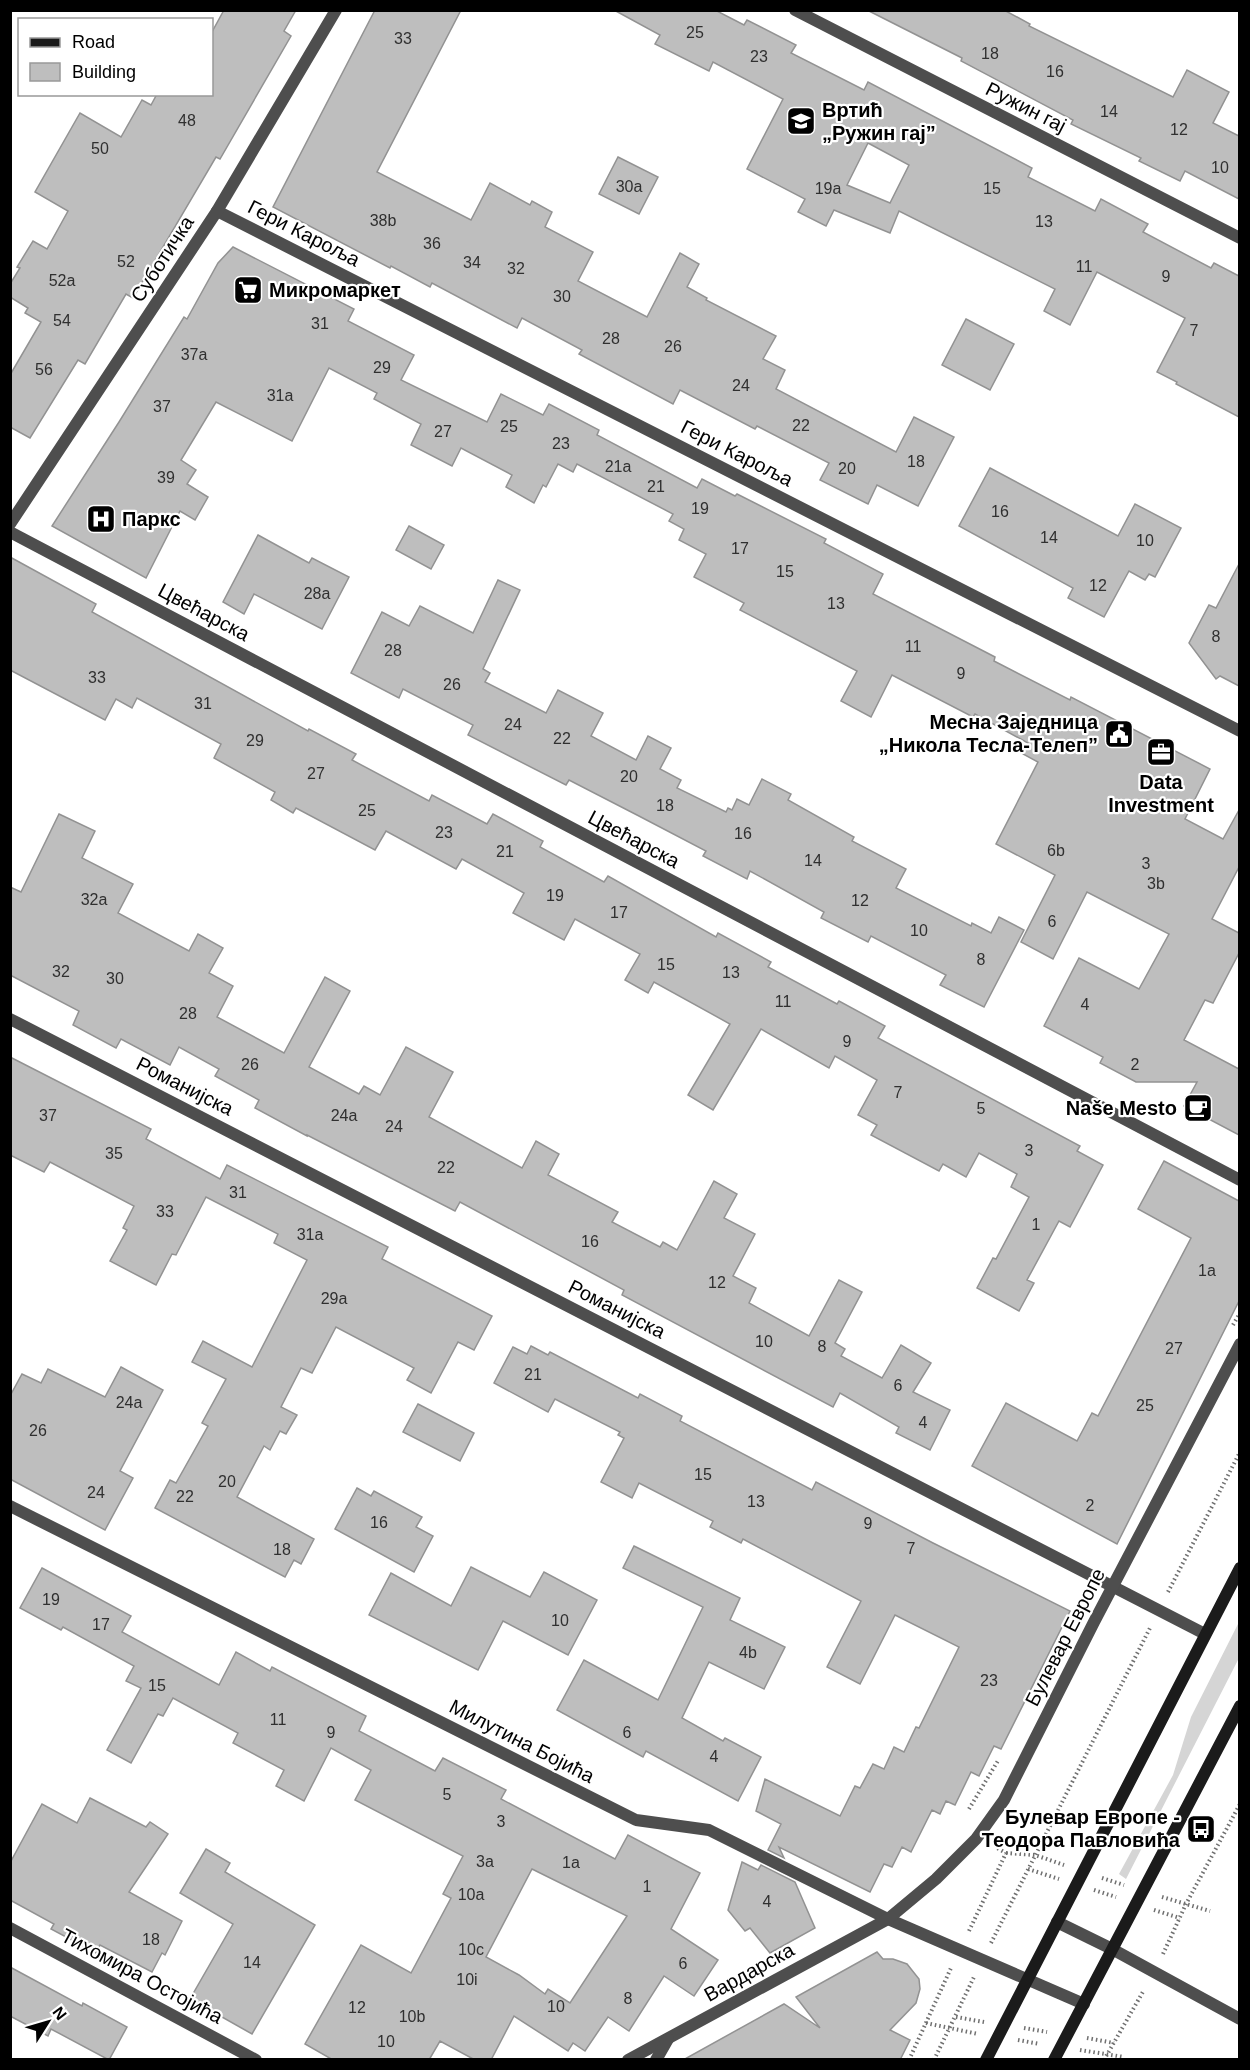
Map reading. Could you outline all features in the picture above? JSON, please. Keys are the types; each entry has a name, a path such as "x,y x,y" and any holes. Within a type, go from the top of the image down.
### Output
{"main road":[{"path":"986,2060 1239,1568"},
{"path":"1054,2060 1239,1706"}],"street":[{"name":"Суботичка","path":"10,524 217,211 336,10"},
{"name":"Ружин гај","path":"795,10 1239,238"},
{"name":"Гери Кароља","path":"217,211 1239,731"},
{"name":"Цвећарска","path":"10,532 1239,1180"},
{"name":"Романијска","path":"10,1019 1205,1634"},
{"name":"Булевар Европе","path":"888,1919 936,1879 972,1843 1004,1800 1239,1344"},
{"name":"Милутина Бојића","path":"10,1506 636,1820 709,1830 888,1919 1084,2004"},
{"name":"Вардарска","path":"628,2060 888,1919"},
{"path":"1057,1922 1112,1949 1239,2019"},
{"name":"Тихомира Остојића","path":"10,1928 256,2060"},
{"path":"656,2060 668,2038"}],"path":[{"path":"1035,1855 1239,1452"},
{"path":"1104,2060 1154,1972 1186,1904 1239,1804"},
{"path":"1006,1853 1035,1855 1210,1911"},
{"path":"1028,1869 1180,1918"},
{"path":"956,2017 1114,2043"},
{"path":"926,2023 1124,2057"}],"shaded area":[{"path":"1239,1622 1239,1658 1126,1879 1119,1874 1173,1775 1191,1717"}],"building":[{"path":"224,10 296,10 284,31 291,36 220,159 216,157 133,298 126,294 85,364 78,360 30,438 10,427 10,375 41,322 25,313 28,308 10,297 10,284 20,268 17,267 33,241 47,249 68,211 35,192 80,113 121,137 142,100 151,105 156,96 213,96 213,30"},
{"path":"375,10 461,10 377,172 471,220 490,183 530,205 532,201 552,212 545,227 593,252 578,281 647,317 680,253 699,264 687,287 707,298 706,300 776,336 763,359 785,370 776,389 896,452 914,417 954,437 918,506 877,485 868,504 820,480 829,463 757,426 755,429 680,390 673,404 579,354 582,350 522,318 517,328 432,283 430,287 391,266 390,268 273,207"},
{"path":"614,10 715,10 744,25 747,20 796,45 791,53 864,90 868,82 1032,168 1028,177 1095,211 1101,199 1148,224 1143,232 1211,268 1214,263 1239,276 1239,417 1157,372 1185,318 1097,272 1070,325 1044,311 1055,289 899,211 890,233 834,210 826,226 798,212 805,199 747,169 783,99 713,62 709,71 655,44 660,35","holes":["868,143 909,165 890,203 847,185"]},
{"path":"867,10 1004,10 1030,24 1029,26 1173,97 1187,70 1229,92 1213,123 1239,136 1239,199 1185,171 1180,181 1139,161 1141,158 1071,124 1073,120 961,61 962,58"},
{"path":"618,157 658,177 639,214 599,194"},
{"path":"233,247 354,309 348,321 414,355 401,380 487,422 501,394 543,415 549,404 599,430 597,435 697,488 702,479 735,496 737,494 826,539 824,543 883,574 873,594 995,657 994,661 1070,700 1071,697 1210,769 1185,819 1223,839 1239,810 1239,867 1212,919 1239,933 1239,953 1213,1003 1205,1000 1184,1040 1239,1069 1239,1135 1184,1106 1197,1082 1136,1082 1100,1063 1103,1057 1044,1026 1079,958 1139,989 1169,934 1087,892 1053,959 1021,942 1055,875 996,844 1038,762 1023,754 1028,743 975,714 973,717 892,675 871,717 841,701 857,671 740,610 744,603 694,577 706,554 679,540 684,529 669,521 673,514 577,464 573,472 558,464 546,487 543,485 534,503 506,487 512,475 461,448 452,466 411,445 421,424 374,399 377,393 329,368 292,441 216,402 181,460 196,470 187,484 208,497 195,520 180,511 146,578 52,526 184,317 187,319 218,263"},
{"path":"966,319 1014,344 990,390 942,365"},
{"path":"990,468 1118,536 1135,504 1181,528 1155,577 1149,574 1145,580 1129,571 1104,617 1068,598 1073,588 959,526"},
{"path":"409,526 444,545 431,569 396,550"},
{"path":"258,535 309,563 312,558 349,577 322,629 254,594 244,614 223,602"},
{"path":"10,557 96,604 92,612 308,731 309,729 356,754 352,760 429,801 432,795 487,824 493,814 543,841 540,847 604,882 608,876 716,937 718,933 771,962 768,967 837,1004 839,1001 885,1026 878,1038 1080,1146 1077,1151 1103,1165 1070,1227 1059,1221 1027,1280 1034,1283 1019,1311 977,1288 993,1258 996,1259 1029,1197 1011,1187 1017,1174 979,1153 966,1177 943,1164 939,1171 871,1135 877,1125 858,1115 877,1080 835,1056 829,1068 761,1029 713,1110 688,1095 730,1024 654,982 648,993 625,980 640,954 575,919 564,940 513,913 524,893 462,859 456,869 386,831 375,850 296,808 293,813 271,800 275,792 214,758 221,744 137,698 132,708 116,699 105,720 10,670"},
{"path":"1239,564 1239,686 1220,676 1216,679 1189,643 1209,605 1216,608"},
{"path":"498,580 520,590 483,669 490,673 485,682 546,713 558,690 603,713 591,736 636,760 648,736 671,748 660,769 681,780 677,788 726,812 728,808 732,810 737,799 749,805 762,779 791,794 788,800 854,837 852,841 906,869 896,888 971,926 972,923 991,933 999,917 1024,930 984,1007 940,985 946,975 871,936 868,942 821,918 824,912 750,871 747,879 703,856 706,851 637,815 569,780 566,785 468,735 473,725 403,689 399,698 351,673 382,612 409,626 420,606 473,633"},
{"path":"59,814 95,831 82,858 133,884 118,913 189,951 198,934 223,948 209,973 233,986 217,1017 284,1053 325,977 350,991 309,1067 359,1094 364,1086 380,1095 406,1047 453,1072 429,1117 522,1168 536,1141 559,1154 548,1175 618,1212 612,1222 660,1247 663,1242 677,1250 714,1181 737,1194 724,1218 755,1234 733,1276 756,1288 749,1303 809,1336 839,1280 862,1292 835,1343 845,1349 841,1356 882,1378 901,1345 931,1363 913,1392 950,1410 930,1450 896,1433 899,1427 840,1393 833,1407 622,1295 624,1290 460,1202 455,1211 307,1136 255,1108 259,1100 215,1076 219,1069 179,1047 170,1065 121,1039 116,1048 73,1025 79,1011 10,975 10,887 21,892"},
{"path":"10,1057 151,1129 146,1139 220,1179 227,1165 388,1247 382,1259 492,1316 474,1350 458,1342 431,1393 407,1380 414,1368 336,1327 312,1373 301,1368 281,1407 297,1415 286,1434 280,1431 270,1450 264,1446 237,1497 314,1539 301,1564 294,1560 285,1577 155,1508 170,1480 176,1483 208,1426 202,1423 226,1379 192,1362 203,1341 252,1367 307,1260 274,1243 278,1234 206,1197 176,1255 172,1254 156,1285 110,1261 127,1230 123,1228 134,1206 50,1162 44,1172 10,1155"},
{"path":"1164,1161 1239,1201 1239,1301 1117,1544 972,1466 1006,1403 1077,1441 1092,1413 1098,1416 1191,1238 1138,1209"},
{"path":"531,1346 548,1355 550,1352 638,1398 640,1394 682,1416 680,1421 812,1490 816,1482 1070,1611 1001,1749 994,1746 979,1776 971,1772 955,1805 946,1801 940,1814 932,1810 911,1852 902,1847 892,1867 884,1864 870,1892 779,1847 784,1858 768,1850 781,1824 756,1811 765,1779 840,1816 855,1786 860,1788 873,1764 884,1769 894,1747 904,1752 916,1727 919,1728 959,1647 895,1615 860,1684 827,1667 861,1601 743,1539 741,1543 710,1527 713,1521 639,1483 632,1498 601,1482 624,1438 618,1435 620,1432 555,1399 548,1412 494,1383 513,1347 527,1354"},
{"path":"121,1367 163,1390 120,1471 133,1478 105,1530 10,1479 10,1396 22,1374 41,1383 48,1369 105,1397"},
{"path":"418,1404 474,1433 460,1461 403,1432"},
{"path":"357,1488 371,1496 374,1491 422,1517 416,1527 433,1536 414,1572 335,1529"},
{"path":"634,1546 740,1598 730,1620 785,1647 764,1689 709,1662 682,1718 723,1741 725,1738 761,1757 738,1801 646,1751 643,1757 557,1710 584,1660 658,1700 703,1607 623,1568"},
{"path":"471,1567 530,1597 544,1572 597,1600 568,1655 503,1621 478,1670 369,1615 391,1573 451,1606"},
{"path":"42,1568 131,1616 122,1632 219,1685 236,1652 270,1671 272,1667 366,1716 359,1731 435,1771 443,1758 506,1790 501,1799 615,1859 628,1835 700,1873 671,1929 718,1960 694,1996 664,1976 629,2031 608,2017 585,2051 573,2043 568,2051 514,2016 491,2060 475,2060 440,2041 429,2060 333,2060 305,2044 361,1945 411,1973 451,1898 443,1894 463,1856 355,1800 371,1770 331,1748 304,1801 276,1786 284,1770 233,1743 238,1733 173,1698 163,1716 158,1714 131,1763 107,1750 141,1688 126,1681 134,1666 63,1627 61,1630 20,1608","holes":["532,1869 627,1916 570,2003 548,1989 545,1994 519,1975 486,1957"]},
{"path":"90,1798 146,1827 150,1822 168,1834 129,1892 182,1921 165,1955 162,1953 152,1972 100,1945 96,1953 51,1929 54,1924 10,1900 10,1863 42,1804 77,1823"},
{"path":"206,1849 230,1863 225,1872 315,1925 252,2034 190,1999 233,1924 180,1893"},
{"path":"742,1862 758,1870 761,1865 795,1882 815,1928 770,1953 750,1928 745,1931 728,1910"},
{"path":"877,1952 883,1959 893,1959 907,1964 919,1979 920,1989 916,2003 890,2030 910,2040 900,2060 683,2060 784,2004 820,2028 796,1997"},
{"path":"10,1967 82,2006 83,2003 127,2027 109,2060 51,2029 48,2036 10,2016"}],"place":[{"name":"Вртић „Ружин гај”","path":"801,121"},
{"name":"Микромаркет","path":"248,290"},
{"name":"Паркс","path":"101,519"},
{"name":"Месна Заједница „Никола Тесла-Телеп”","path":"1119,734"},
{"name":"Data Investment","path":"1161,752"},
{"name":"Naše Mesto","path":"1198,1108"},
{"name":"Булевар Европе - Теодора Павловића","path":"1201,1829"}]}
